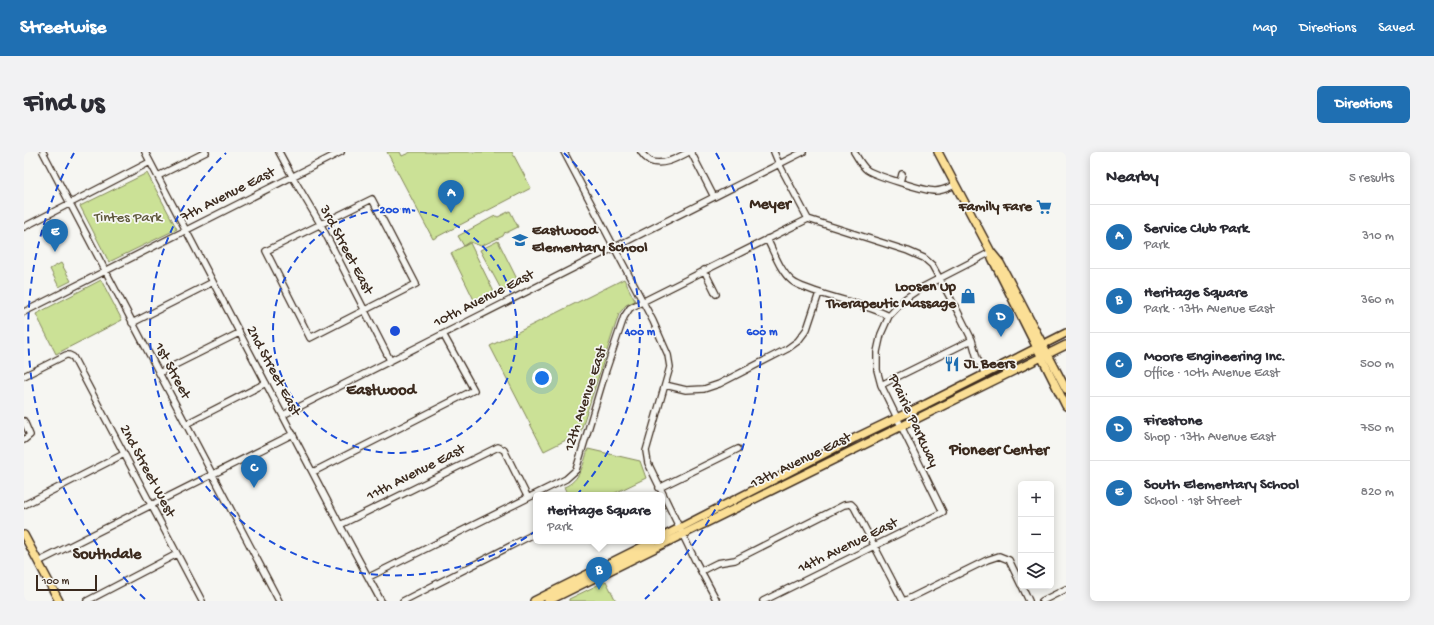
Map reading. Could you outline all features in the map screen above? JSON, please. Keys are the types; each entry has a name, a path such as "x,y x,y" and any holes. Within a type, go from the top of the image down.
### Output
{"main road":[{"path":"938,152 991,252 993,261 1040,347 1066,389"},
{"name":"13th Avenue East","path":"665,540 849,441 1066,333"},
{"name":"13th Avenue East","path":"665,536 681,532 1066,345"},
{"path":"1045,355 1066,406"},
{"path":"24,535 59,601"},
{"path":"534,601 648,544"},
{"name":"13th Avenue East","path":"548,601 658,544"}],"street":[{"name":"1st Street","path":"43,152 279,601"},
{"name":"2nd Street East","path":"145,152 381,601"},
{"path":"158,176 206,152"},
{"name":"3rd Street East","path":"279,152 321,225 390,360"},
{"name":"7th Avenue East","path":"24,311 105,272 341,152"},
{"path":"564,152 643,301 668,355 670,367 646,451 648,463 661,492"},
{"path":"641,152 650,161 661,162 674,160 690,152 714,197"},
{"path":"774,152 808,219 912,252 924,258 932,265 972,340 977,358 985,374"},
{"name":"10th Avenue East","path":"283,415 803,152"},
{"path":"854,152 858,160 867,170 900,182 930,191 942,190 955,185"},
{"path":"24,227 150,162"},
{"path":"900,182 902,174"},
{"path":"372,199 416,284 310,338 266,251 321,225 372,199"},
{"name":"12th Avenue East","path":"540,492 566,479 576,470 606,370 624,317 630,308 808,219"},
{"path":"767,239 781,266 792,281 819,293 875,310 889,316"},
{"name":"Prairie Parkway","path":"944,512 881,385 877,370 877,352 881,334 889,316 906,298 921,288 991,252"},
{"path":"704,270 716,294"},
{"path":"132,322 213,282"},
{"path":"665,385 686,390 704,389 719,384 787,350 798,341 807,329 819,293"},
{"path":"159,373 239,333"},
{"path":"313,472 474,390 443,334"},
{"path":"881,385 972,340"},
{"name":"2nd Street West","path":"24,376 66,355 73,358 202,601"},
{"path":"186,424 266,383"},
{"path":"24,421 30,435 24,440"},
{"path":"38,562 293,434"},
{"name":"11th Avenue East","path":"340,525 498,447 504,450 528,498"},
{"path":"659,488 738,449"},
{"path":"24,505 124,454"},
{"name":"12th Avenue East","path":"369,577 533,496"},
{"path":"665,500 717,601"},
{"path":"701,571 717,563 735,560 844,505 851,504 904,601 987,560 999,556 1009,560 1018,579"},
{"name":"14th Avenue East","path":"763,601 944,512"},
{"path":"404,601 533,535"},
{"path":"87,601 177,554"},
{"path":"1023,589 1029,601"},
{"path":"1042,601 1066,589"}],"green space":[{"path":"387,152 400,152 402,156 411,152 512,152 531,188 433,239"},
{"name":"Tintes Park","path":"147,173 177,229 109,262 80,206"},
{"path":"510,211 518,227 506,233 505,232 503,236 481,246 470,242 464,246 458,236 493,217 498,217"},
{"path":"498,241 519,283 502,291 480,250"},
{"path":"470,243 495,294 476,304 451,253"},
{"path":"61,263 71,281 59,287 50,269"},
{"path":"624,279 635,301 626,305 619,314 580,433 544,451 490,346"},
{"path":"101,280 122,320 56,354 36,314"},
{"path":"588,449 640,461 646,478 617,492 566,492 564,487 578,476 583,466"},
{"path":"606,581 616,601 569,601 569,599"}],"place":[{"name":"Family Fare","path":"1044,207"},
{"name":"Service Club Park","path":"451,213"},
{"name":"Eastwood Elementary School","path":"520,240"},
{"name":"South Elementary School","path":"55,252"},
{"name":"Loosen Up Therapeutic Massage","path":"968,296"},
{"name":"Firestone","path":"1001,337"},
{"name":"JL Beers","path":"952,364"},
{"name":"Moore Engineering Inc.","path":"254,488"},
{"name":"Heritage Square","path":"599,590"}],"district":[{"name":"Meyer","path":"770,205"},
{"name":"Eastwood","path":"381,391"},
{"name":"Pioneer Center","path":"999,451"},
{"name":"Southdale","path":"107,555"}]}
